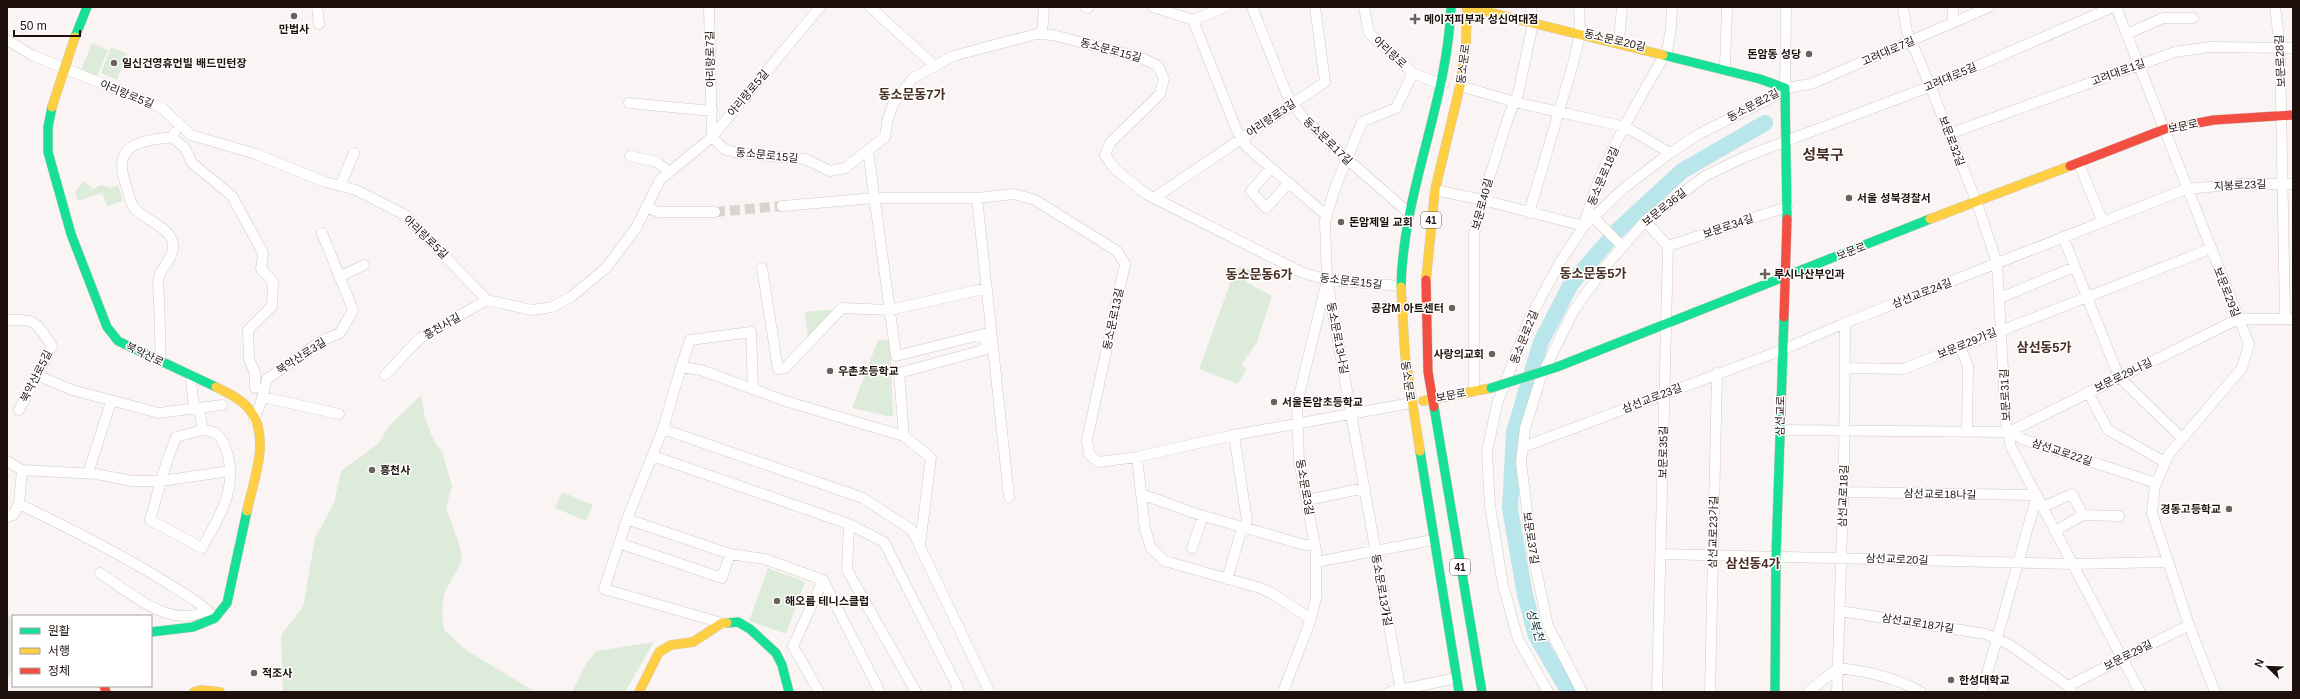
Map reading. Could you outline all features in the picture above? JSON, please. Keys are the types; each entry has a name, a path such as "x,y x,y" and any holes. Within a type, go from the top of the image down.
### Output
{"main road":[{"name":"북악산로","path":"87,7 75,37 52,107 48,127 48,152 71,234 102,318 118,341 231,395 250,410 259,432 261,444 227,603 215,618"},
{"name":"동소문로","path":"1451,7 1450,45 1443,85 1409,213 1400,286 1402,331 1411,403 1459,692"},
{"name":"동소문로","path":"1468,7 1466,44 1460,86 1435,190 1425,287 1428,372 1482,692"},
{"name":"동소문로20길","path":"1468,7 1562,30 1619,40 1665,54 1725,67 1756,76 1785,92"},
{"name":"동소문로20길","path":"1580,33 1760,79"},
{"path":"1783,276 1787,206 1785,92"},
{"name":"보문로","path":"1411,403 1491,388 1557,367 1666,325 1783,276 2079,164 2165,129 2214,120 2293,115"},
{"name":"삼선교로","path":"1775,692 1776,556 1783,276"},
{"path":"152,632 193,626 215,618"},
{"path":"639,692 659,652 671,644 692,642 722,623 738,622 750,629 776,654 782,665 789,692"},
{"path":"194,692 201,690 220,692"}],"street":[{"path":"317,7 319,24"},
{"name":"아리랑로7길","path":"709,7 712,137"},
{"name":"아리랑로5길","path":"7,40 32,56 162,108 191,135 265,157 340,186 356,190 405,215 487,300 532,310 552,307 571,297 606,268 636,228 660,180 712,137 820,7"},
{"path":"870,7 934,65"},
{"path":"1042,34 1044,7"},
{"path":"1153,7 1193,20 1225,7"},
{"name":"동소문로17길","path":"1252,7 1288,97 1292,103 1347,159 1409,213"},
{"name":"아리랑로3길","path":"1154,198 1292,103 1326,82 1315,7"},
{"name":"아리랑로","path":"1364,7 1369,33 1413,73"},
{"name":"보문로40길","path":"1474,391 1474,234 1483,200 1515,102 1533,23 1531,7"},
{"path":"1529,213 1559,112 1580,33 1579,7"},
{"path":"1619,40 1622,7"},
{"path":"1626,127 1665,54 1671,28 1672,7"},
{"path":"1725,67 1727,7"},
{"path":"1785,92 1786,7"},
{"path":"1903,7 1907,32 1912,43"},
{"path":"1953,7 1953,23"},
{"name":"고려대로7길","path":"1785,92 1812,84 1912,43 1989,7"},
{"name":"고려대로5길","path":"1786,142 2113,7"},
{"name":"보문로29길","path":"2116,7 2140,64 2186,189 2249,344 2242,368 2169,454 2156,483 2152,513 2167,562 2215,692"},
{"name":"보문로28길","path":"2275,7 2280,48 2282,115 2288,184 2289,319"},
{"path":"2127,34 2163,18 2192,18"},
{"path":"1193,20 1241,138 1247,147 1327,216 1362,122 1396,108 1413,73"},
{"name":"동소문로15길","path":"712,137 724,149 731,151 805,159 830,171 845,168 885,137 887,122 893,104 913,78 934,65 953,56 1036,34 1053,35 1142,58 1158,66 1164,79 1160,94 1110,143 1105,155 1115,169 1154,198 1301,272 1327,280 1400,286"},
{"name":"보문로32길","path":"1912,43 1977,203"},
{"name":"고려대로1길","path":"1949,134 2175,52 2209,46 2293,48"},
{"name":"동소문로","path":"1413,73 1443,85"},
{"path":"1460,86 1515,102 1626,127 1670,153"},
{"name":"동소문로2길","path":"1548,692 1518,638 1503,585 1490,506 1487,452 1497,404 1529,320 1560,262 1584,226 1624,188 1670,153 1699,134 1785,92"},
{"path":"629,103 712,111"},
{"path":"172,137 180,125"},
{"name":"동소문로18길","path":"1584,226 1590,201 1626,127"},
{"path":"161,362 159,277 171,258 173,245 171,236 163,229 152,224 133,207 122,173 122,163 126,151 132,145 146,140 172,137 185,148 192,163 232,196 263,253 261,269 273,282 272,306 248,330 249,359 256,373 255,388"},
{"name":"보문로36길","path":"1541,377 1574,310 1622,246 1645,221 1705,176 1747,156 1786,142"},
{"path":"868,150 896,356 984,334 986,349 899,373 904,436"},
{"path":"340,186 354,154"},
{"path":"630,156 657,162 669,172"},
{"path":"2079,164 2103,222"},
{"path":"1272,168 1251,191 1266,208 1289,183"},
{"name":"지봉로23길","path":"2186,189 2241,184 2288,184"},
{"name":"삼선교로24길","path":"1782,350 1845,323 2186,189"},
{"path":"1435,190 1483,200 1584,226"},
{"name":"동소문로13길","path":"977,198 1014,194 1035,200 1117,251 1125,264 1087,440 1089,454 1098,462 1137,457 1234,435 1298,425 1411,403"},
{"path":"782,206 875,198 977,198 1009,497"},
{"name":"보문로31길","path":"1977,203 1997,263 2002,329 2006,422 2011,447 2140,692"},
{"name":"보문로34길","path":"1668,246 1787,206"},
{"path":"646,207 658,212 715,212"},
{"name":"동소문로13나길","path":"1327,216 1325,221 1327,280 1353,414"},
{"path":"1594,218 1622,246"},
{"path":"1645,221 1668,246"},
{"name":"북악산로3길","path":"254,420 267,379 321,341 340,333 353,310 322,233"},
{"path":"2063,237 2118,377 2182,438"},
{"name":"보문로35길","path":"1657,692 1668,246"},
{"name":"보문로29가길","path":"1845,368 1903,369 2086,296 2210,249"},
{"path":"340,277 364,265"},
{"path":"2000,298 2074,267"},
{"path":"762,268 778,369 784,368 790,363 842,308 890,310 987,288"},
{"name":"동소문로3길","path":"1283,692 1311,619 1316,598 1315,544 1299,461 1297,404 1327,280"},
{"name":"흥천사길","path":"385,375 420,338 487,300"},
{"name":"북악산로5길","path":"7,330 9,320 24,319 35,322 52,346 19,410"},
{"path":"2238,319 2289,319"},
{"name":"보문로29나길","path":"2009,432 2238,319"},
{"name":"삼선교로18길","path":"1837,692 1843,492 1845,323"},
{"path":"722,623 604,589 627,519 663,429 690,340 751,332 753,389"},
{"path":"1960,346 1968,366 1967,431"},
{"name":"삼선교로23길","path":"1523,447 1717,373 1782,350"},
{"path":"681,367 701,370 753,389 904,436 931,458 920,544"},
{"name":"삼선교로23가길","path":"1710,692 1717,373"},
{"path":"37,374 72,390 111,402 159,413 222,405"},
{"path":"193,377 191,382 194,406 199,409 203,430"},
{"name":"보문로37길","path":"1541,377 1525,428 1521,462 1526,513 1548,626 1582,692"},
{"path":"2088,392 2108,430 2165,462"},
{"path":"262,397 339,414"},
{"path":"88,474 111,402"},
{"name":"동소문로13가길","path":"1353,414 1397,691"},
{"path":"663,429 863,498 912,530 989,691"},
{"name":"삼선교로22길","path":"1780,430 1844,429 2009,432 2025,440 2156,483"},
{"path":"203,430 213,430 222,437 229,458 230,471 230,492 226,503 202,548 150,520 176,437 203,430"},
{"path":"1227,579 1247,521 1234,435"},
{"path":"653,456 849,524 884,542 959,690 956,692"},
{"path":"1137,457 1145,529 1151,548 1165,561 1260,588 1273,594 1311,619"},
{"path":"7,461 22,470 88,474 132,480 162,481 230,471"},
{"path":"7,517 13,515 19,504 22,470"},
{"path":"1307,500 1365,488"},
{"name":"삼선교로18나길","path":"1843,492 2037,495"},
{"path":"1141,494 1203,516 1305,545 1315,544"},
{"path":"2043,507 2072,494 2083,515"},
{"path":"1982,692 2037,495"},
{"path":"19,504 120,554 207,610 215,618"},
{"path":"2055,531 2083,515 2119,516"},
{"path":"1192,548 1203,516"},
{"path":"627,519 730,554 766,559 823,580 880,692"},
{"path":"849,524 846,570 916,692"},
{"path":"1316,562 1376,552 1433,540"},
{"path":"619,543 722,578 730,554"},
{"path":"1660,554 1776,556"},
{"name":"삼선교로20길","path":"1776,556 2072,564 2167,562"},
{"path":"100,573 163,613 192,615 207,610"},
{"path":"820,692 794,646 823,580"},
{"name":"삼선교로18가길","path":"1840,611 1986,634 2010,645 2070,689"},
{"name":"보문로29길","path":"2070,689 2122,657 2189,624"},
{"path":"1808,692 1838,668 1881,676 1908,685 1921,692"},
{"path":"1397,691 1457,678"}],"green space":[{"path":"92,43 108,50 97,77 81,70"},
{"name":"일신건영휴먼빌 배드민턴장","path":"111,47 127,54 117,80 101,73"},
{"path":"84,181 93,189 101,185 110,188 118,185 123,201 107,206 102,193 78,201 75,192"},
{"path":"1243,266 1253,272 1246,282 1272,296 1257,342 1241,365 1247,368 1238,384 1199,369 1235,270"},
{"path":"837,309 808,339 805,312"},
{"path":"878,340 890,340 893,417 852,408"},
{"path":"421,395 425,417 432,437 443,454 452,486 446,508 459,544 462,560 444,594 442,609 444,630 466,650 536,692 283,692 281,635 303,607 315,538 334,503 341,471 378,444 388,427"},
{"path":"562,492 593,505 586,521 555,508"},
{"name":"해오름 테니스클럽","path":"768,568 805,582 786,634 749,621"},
{"path":"7,613 12,620 12,672 7,679"},
{"path":"654,642 625,692 572,692 586,664 596,651"}],"waterway":[{"name":"성북천","path":"1569,692 1536,636 1525,595 1510,509 1514,432 1541,342 1571,284 1617,231 1682,171 1765,123"}],"tunnel":[{"path":"715,212 782,206"}],"traffic: fast":[{"path":"75,37 87,7"},
{"path":"1401,287 1409,216 1442,78 1448,43 1451,7"},
{"path":"1663,55 1760,79 1785,88 1787,219"},
{"path":"52,107 48,127 48,152 71,234 107,327 118,341 216,387"},
{"path":"1557,367 1930,219"},
{"path":"1775,692 1776,556 1784,317"},
{"path":"1491,388 1557,367"},
{"path":"1434,407 1482,692"},
{"path":"1420,451 1459,692"},
{"path":"152,632 193,627 215,618 227,603 247,511"},
{"path":"727,623 738,622 750,629 776,653 782,665 789,692"}],"traffic: slow":[{"path":"1426,280 1435,190 1460,86 1466,43 1467,7"},
{"path":"1468,7 1663,55"},
{"path":"52,107 75,37"},
{"path":"1930,219 2070,166"},
{"path":"1401,287 1405,355 1420,451"},
{"path":"216,387 234,396 246,405 256,420 259,433 259,459 247,511"},
{"path":"1423,401 1491,388"},
{"path":"639,692 659,652 671,645 693,642 722,623 727,623"},
{"path":"194,692 201,690 220,692"}],"traffic: jam":[{"path":"2070,166 2165,129 2214,120 2293,115"},
{"path":"1784,317 1787,219"},
{"path":"1426,280 1428,372 1434,407"},
{"path":"104,687 106,692"}],"place":[{"name":"만법사","path":"294,16"},
{"name":"메이저피부과 성신여대점","path":"1415,19"},
{"name":"돈암동 성당","path":"1809,54"},
{"name":"일신건영휴먼빌 배드민턴장","path":"114,63"},
{"name":"서울 성북경찰서","path":"1849,198"},
{"name":"돈암제일 교회","path":"1341,222"},
{"name":"루시나산부인과","path":"1765,274"},
{"name":"공감M 아트센터","path":"1452,308"},
{"name":"사랑의교회","path":"1492,354"},
{"name":"우촌초등학교","path":"830,371"},
{"name":"서울돈암초등학교","path":"1274,402"},
{"name":"흥천사","path":"372,470"},
{"name":"경동고등학교","path":"2229,509"},
{"name":"해오름 테니스클럽","path":"777,601"},
{"name":"적조사","path":"254,673"},
{"name":"한성대학교","path":"1951,680"}],"district":[{"name":"동소문동7가","path":"912,94"},
{"name":"성북구","path":"1823,155"},
{"name":"동소문동5가","path":"1593,273"},
{"name":"동소문동6가","path":"1259,274"},
{"name":"삼선동5가","path":"2044,347"},
{"name":"삼선동4가","path":"1753,563"}]}
